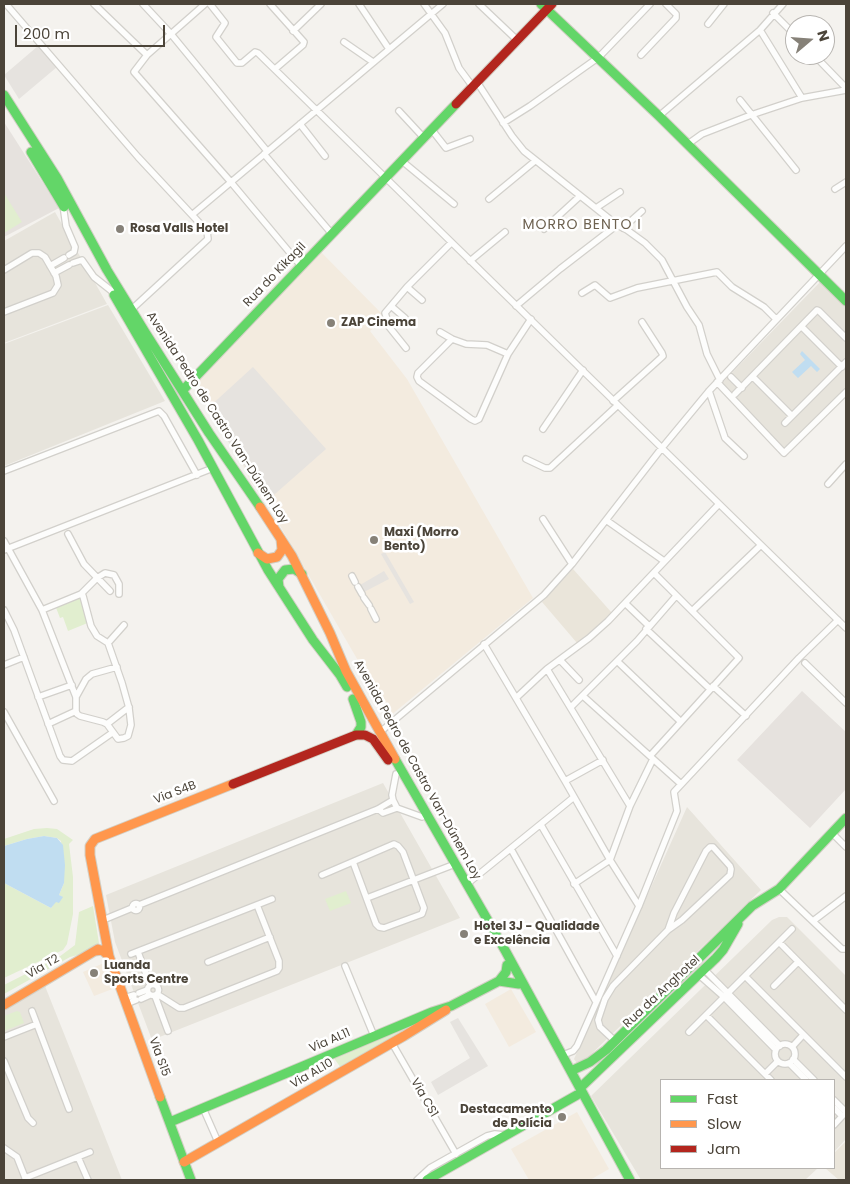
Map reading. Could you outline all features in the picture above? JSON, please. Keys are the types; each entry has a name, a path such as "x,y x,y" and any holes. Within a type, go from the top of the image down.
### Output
{"main road":[{"name":"Rua do Kikagil","path":"183,390 518,40 547,6"},
{"path":"547,6 846,301"},
{"name":"Avenida Pedro de Castro Van-Dúnem Loy","path":"4,95 56,178 107,270 209,433 248,487 302,575 330,632 346,671 379,733 467,884 563,1055 578,1092 630,1180"},
{"name":"Avenida Pedro de Castro Van-Dúnem Loy","path":"4,108 63,205 198,440 258,553 320,651 340,675 519,984 624,1180"},
{"path":"258,553 267,559 277,557 282,548 281,539"},
{"path":"280,589 278,579 285,570 296,569 302,575"},
{"path":"353,698 361,722 361,727 356,735"},
{"path":"356,735 365,735 373,739 388,760"},
{"name":"Via S4B","path":"109,956 90,855 90,846 95,839 356,735"},
{"name":"Rua da Anghotel","path":"571,1071 599,1056 615,1042 752,906 779,889 846,818"},
{"name":"Rua da Anghotel","path":"427,1180 508,1135 578,1092 723,950 737,925 752,906"},
{"path":"95,951 103,944 105,933"},
{"path":"95,951 102,950 109,956"},
{"name":"Via T2","path":"4,1004 95,951"},
{"name":"Via S15","path":"109,956 191,1180"},
{"path":"499,982 506,972 507,965"},
{"path":"499,982 519,984"},
{"name":"Via AL11","path":"170,1122 400,1025 451,1006 499,982"},
{"name":"Via AL10","path":"184,1162 404,1036 451,1006"},
{"path":"400,1025 406,1028 404,1036"}],"street":[{"path":"6,4 138,157 193,214 209,234 208,239 132,309"},
{"path":"94,4 147,55"},
{"path":"144,4 171,34 332,234"},
{"path":"210,4 226,23 216,37 237,63 242,63 257,52 846,628"},
{"path":"270,4 304,44 275,70"},
{"path":"293,30 321,4"},
{"path":"359,4 389,49"},
{"path":"424,4 432,13 448,39 458,68 475,85 524,150 535,161 580,196 645,243 662,260 687,307 699,325 718,381 785,453 846,392"},
{"path":"193,214 443,4"},
{"path":"479,4 518,40"},
{"path":"503,123 599,57 650,4"},
{"path":"641,56 676,18 676,14 666,4"},
{"path":"708,24 724,4"},
{"path":"659,116 760,30 773,13 783,4"},
{"path":"202,5 147,55 134,72 230,181 301,266"},
{"path":"773,13 785,25"},
{"path":"760,30 802,98"},
{"path":"344,42 373,62"},
{"path":"823,65 846,89"},
{"path":"688,144 702,134 752,114 802,98 846,89"},
{"path":"740,100 796,170"},
{"path":"399,112 424,138"},
{"path":"300,124 325,156"},
{"path":"432,130 446,148 470,139"},
{"path":"402,161 454,204"},
{"path":"489,199 535,161"},
{"path":"835,189 846,182"},
{"path":"596,208 620,192"},
{"path":"544,229 580,196"},
{"path":"50,266 74,252 75,247 66,226 63,205"},
{"path":"516,306 560,269 642,211"},
{"path":"470,262 505,232"},
{"path":"406,348 386,323 385,313 407,287 451,242"},
{"path":"379,733 544,595 572,564 661,449 718,381 776,319 820,276 846,246"},
{"path":"4,270 36,252 42,254 54,273 58,285 53,293 4,312"},
{"path":"54,273 82,260 94,277 113,292"},
{"path":"582,293 594,285 610,298 643,287 717,272 732,286 764,307 776,319"},
{"path":"407,287 422,300"},
{"path":"391,306 405,318"},
{"path":"736,394 818,310 846,338"},
{"path":"452,339 418,373 417,377 419,381 473,421 479,419 508,354 531,319"},
{"path":"526,459 545,468 550,468 662,356 662,353 642,322"},
{"path":"785,423 844,364 802,327"},
{"path":"440,332 466,344 487,345 508,354"},
{"path":"543,429 583,370"},
{"path":"731,377 742,388"},
{"path":"753,377 792,416"},
{"path":"709,392 725,438 744,456"},
{"path":"4,471 159,410 197,474"},
{"path":"828,484 846,464"},
{"path":"6,549 213,468"},
{"path":"516,698 547,669 589,638 719,504"},
{"path":"543,519 572,564"},
{"path":"606,520 664,561"},
{"path":"68,534 84,564 110,591"},
{"path":"4,541 6,549 42,610 72,685 76,697 76,711 80,716 107,724 112,733 120,739 128,736 131,725 129,706 108,643 93,632 81,594"},
{"path":"692,611 762,546"},
{"path":"42,610 81,594 97,578 105,573 114,576 119,584 119,594"},
{"path":"574,884 610,860 651,757 680,721 739,657 654,573"},
{"path":"355,581 376,619"},
{"path":"571,707 618,661 676,596"},
{"path":"625,603 647,627 711,688 746,716"},
{"path":"4,610 14,630 60,756 67,761 72,761 112,733"},
{"path":"563,1055 576,1048 639,906 677,811 674,792 799,658 838,620"},
{"path":"108,643 124,625"},
{"path":"484,644 566,781 610,860 639,906"},
{"path":"4,665 24,657"},
{"path":"560,660 579,680"},
{"path":"618,661 680,721"},
{"path":"805,663 846,703"},
{"path":"76,697 86,678 92,674 117,667"},
{"path":"547,669 630,806"},
{"path":"38,697 72,685"},
{"path":"583,696 681,784"},
{"path":"107,724 129,706"},
{"path":"48,724 76,711"},
{"path":"4,712 54,801"},
{"path":"566,781 603,760"},
{"path":"396,774 392,794 397,808"},
{"path":"467,884 574,797"},
{"path":"103,920 378,809 393,800"},
{"path":"378,809 383,813 397,808 422,818"},
{"path":"541,825 617,956"},
{"path":"832,833 846,847"},
{"path":"322,875 394,844 401,848 414,880 424,908 422,914 384,928 379,927 376,924 353,862"},
{"path":"615,1042 599,1024 599,1015 605,999 622,976 668,930 682,920 731,873 730,866 713,847 706,851 674,913 668,930"},
{"path":"511,850 596,1002"},
{"path":"367,898 450,866"},
{"path":"779,889 842,949 846,949"},
{"path":"813,921 846,896"},
{"path":"131,954 272,899"},
{"path":"125,1001 152,992 179,1008 184,1008 275,972 280,964 257,905"},
{"path":"674,913 682,920"},
{"path":"689,1032 792,929"},
{"path":"208,962 270,937"},
{"path":"778,942 846,1010"},
{"path":"138,952 168,1031"},
{"path":"774,986 798,962"},
{"path":"345,966 374,1036"},
{"path":"702,972 778,1048"},
{"path":"745,976 846,1077"},
{"path":"32,1011 69,1109"},
{"path":"706,1015 770,1079"},
{"path":"4,1037 37,1024"},
{"path":"792,1047 803,1035"},
{"name":"Via CS1","path":"392,1043 456,1154"},
{"path":"786,1044 792,1047 795,1053 791,1061 783,1064 778,1061 776,1056 778,1048 786,1044"},
{"path":"4,1061 28,1118 33,1124"},
{"path":"765,1074 778,1061"},
{"path":"791,1061 805,1079"},
{"path":"791,1061 813,1079"},
{"path":"835,1101 845,1114 835,1124"},
{"path":"203,1108 218,1142"},
{"path":"417,1180 430,1168 488,1136 495,1134 508,1135"},
{"path":"4,1148 16,1157 25,1179 90,1152"},
{"path":"78,1157 88,1180"}],"shaded area":[{"path":"38,46 57,67 19,99 4,75"},
{"path":"4,122 59,208 4,237"},
{"path":"55,212 107,304 4,343 4,241"},
{"name":"Maxi (Morro Bento)","path":"318,249 385,317 370,331 407,379 533,598 390,716 267,503 251,482 238,455 217,425 196,388 198,379"},
{"path":"821,281 846,306 846,389 785,450 722,383"},
{"path":"108,305 165,401 4,466 4,344"},
{"path":"253,367 326,449 267,501 207,409"},
{"path":"385,552 414,602 410,604 381,554"},
{"path":"573,569 612,613 577,643 542,602"},
{"path":"384,571 389,579 364,592 360,585"},
{"path":"802,691 846,732 846,789 810,828 737,760"},
{"path":"383,783 460,918 152,1040 115,942 106,895"},
{"path":"687,807 761,890 579,1066 574,1059"},
{"path":"779,917 787,917 846,976 846,1139 835,1151 835,1079 660,1079 660,1169 817,1169 805,1180 641,1180 591,1096 772,920"},
{"name":"Luanda Sports Centre","path":"104,963 115,988 94,996 83,972"},
{"path":"45,986 122,1180 4,1180 4,1008"},
{"path":"511,989 536,1032 509,1047 485,1004"},
{"path":"458,1018 488,1066 438,1095 431,1082 470,1058 450,1022"},
{"path":"577,1112 609,1169 590,1180 529,1180 511,1149"},
{"path":"846,1141 846,1180 839,1180 826,1169 835,1169 835,1152"}],"green space":[{"path":"4,193 22,222 4,233"},
{"path":"80,596 90,622 68,631 63,617 60,618 55,605"},
{"path":"34,829 57,829 73,840 69,844 73,877 73,914 67,944 63,950 4,978 4,883 51,908 62,897 59,895 64,883 61,841 57,838 44,836 4,846 4,839"},
{"path":"346,891 351,903 330,911 325,899"},
{"path":"93,906 99,943 97,946 86,953 70,957 4,994 4,985 59,957 75,945 79,912"},
{"path":"17,1011 20,1012 24,1023 4,1031 4,1016"},
{"path":"401,1028 403,1032 341,1068 333,1057"}],"water":[{"path":"802,351 820,369 817,372 811,366 798,378 792,372 805,360 800,354"},
{"path":"44,836 57,838 63,845 65,865 64,883 59,895 63,897 59,903 56,902 51,908 4,883 4,846"}],"traffic: fast":[{"path":"541,4 659,116 846,301"},
{"path":"4,95 57,178 107,270 145,332 209,433 260,507"},
{"path":"183,390 456,104"},
{"path":"31,152 64,207"},
{"path":"114,295 198,440 268,570 313,640 347,687"},
{"path":"279,587 278,579 285,570 294,569 302,574"},
{"path":"353,699 361,722 361,727 356,735"},
{"path":"395,759 506,952 630,1180"},
{"path":"571,1071 590,1062 606,1050 752,906 779,889 846,818"},
{"path":"580,1088 716,958 723,950 738,924"},
{"path":"499,981 506,972 507,965"},
{"path":"170,1122 432,1012 451,1006 499,981 519,984"},
{"path":"427,1180 577,1095"},
{"path":"160,1097 191,1180"}],"traffic: slow":[{"path":"260,507 292,556 330,633 346,671 395,759"},
{"path":"258,553 267,559 277,557 282,550 281,539"},
{"path":"109,956 90,855 90,846 95,839 233,784"},
{"path":"4,1005 98,949"},
{"path":"95,951 102,950 109,956 160,1097"},
{"path":"184,1162 446,1010"}],"traffic: jam":[{"path":"456,104 552,4"},
{"path":"233,784 356,735 365,735 373,739 388,760"}],"place":[{"name":"Rosa Valls Hotel","path":"120,229"},
{"name":"ZAP Cinema","path":"331,323"},
{"name":"Maxi (Morro Bento)","path":"374,540"},
{"name":"Hotel 3J - Qualidade e Excelência","path":"464,934"},
{"name":"Luanda Sports Centre","path":"94,973"},
{"name":"Destacamento de Polícia","path":"562,1117"}],"district":[{"name":"MORRO BENTO I","path":"582,225"}]}
